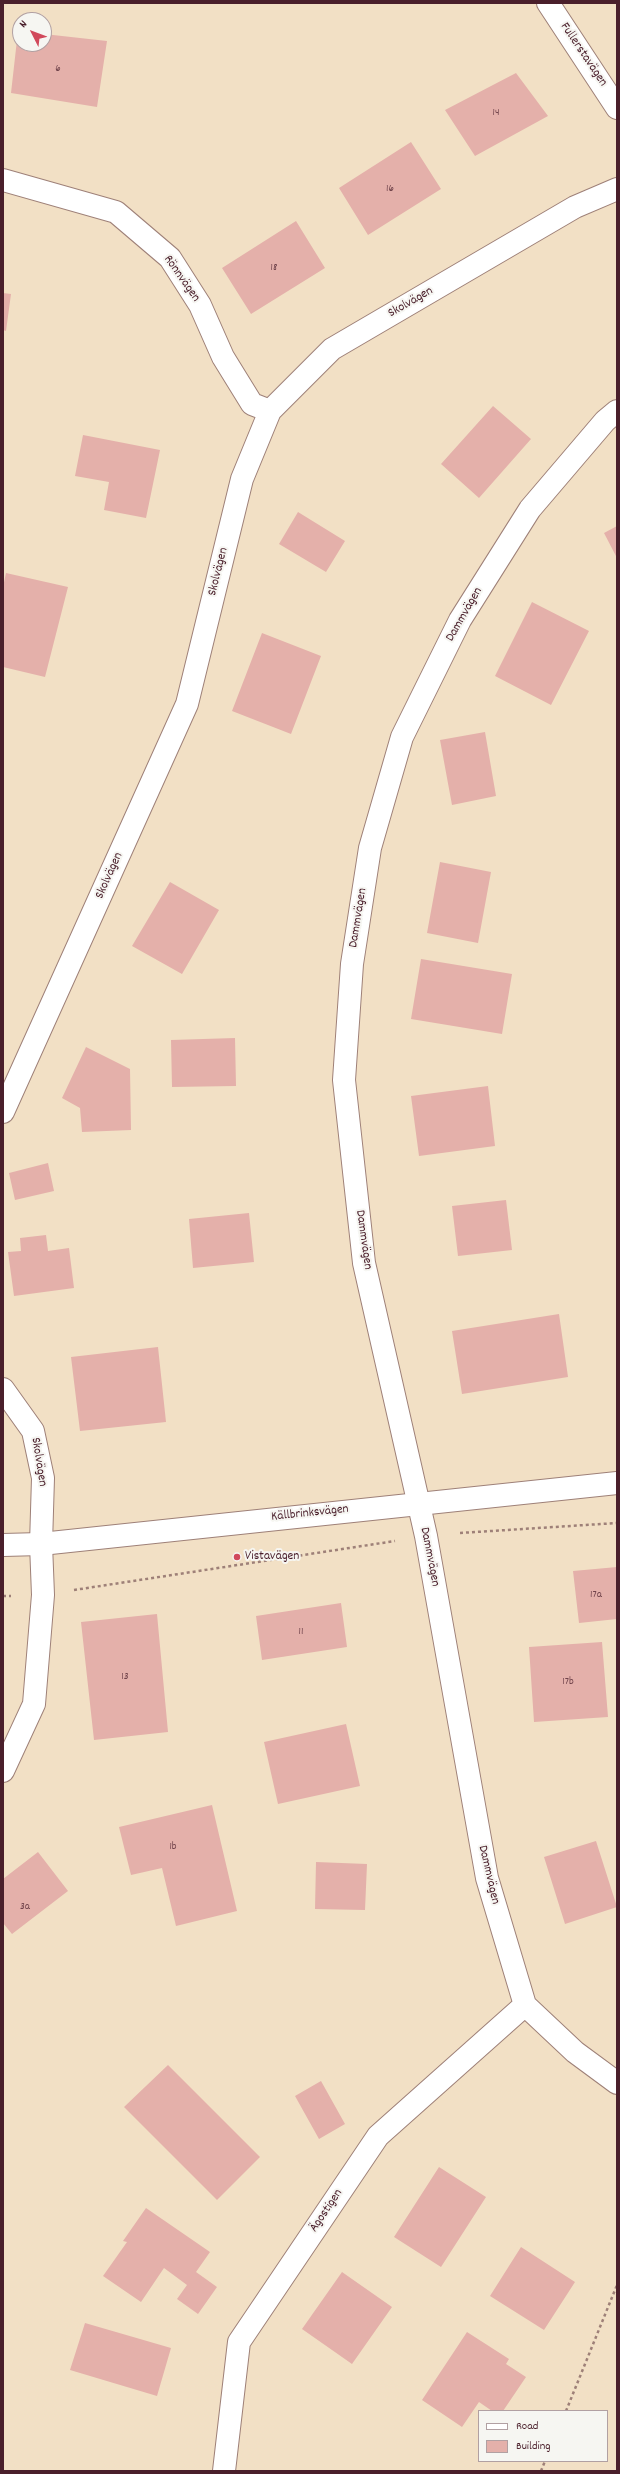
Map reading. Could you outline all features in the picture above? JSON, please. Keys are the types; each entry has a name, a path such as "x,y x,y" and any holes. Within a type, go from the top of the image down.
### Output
{"street":[{"name":"Fullerstavägen","path":"548,3 617,108"},
{"name":"Rönnvägen","path":"3,180 116,212 152,242 170,258 200,305 223,356 252,404 270,411"},
{"name":"Skolvägen","path":"3,1112 187,704 242,479 270,411 332,349 575,207 617,189"},
{"name":"Dammvägen","path":"525,2005 487,1878 426,1536 417,1502 364,1263 344,1080 352,964 370,848 402,737 460,620 530,509 605,421 617,411"},
{"name":"Skolvägen","path":"3,1389 33,1431 43,1478 41,1544"},
{"name":"Källbrinksvägen","path":"3,1545 41,1544 417,1502 617,1483"},
{"path":"3,1771 34,1704 43,1595 41,1544"},
{"path":"525,2005 575,2052 617,2083"},
{"name":"Ägostigen","path":"224,2471 239,2342 378,2136 525,2005"}],"path":[{"path":"3,1596 43,1595 426,1536 617,1523"},
{"path":"566,2410 617,2285"}],"building":[{"path":"52,35 107,41 97,107 11,93 16,52 52,52"},
{"path":"516,73 548,116 475,156 445,110"},
{"path":"411,142 441,189 368,235 339,188"},
{"path":"296,221 325,268 251,314 222,268"},
{"path":"3,293 11,294 6,331 3,330"},
{"path":"493,406 531,439 479,498 441,464"},
{"path":"83,435 160,450 146,518 104,510 109,482 75,476"},
{"path":"298,512 345,541 326,572 279,544"},
{"path":"617,526 617,558 604,533"},
{"path":"6,573 68,587 45,677 3,667 3,587"},
{"path":"532,602 589,631 551,705 495,676"},
{"path":"262,633 321,656 291,734 232,711"},
{"path":"485,732 496,796 452,805 440,740"},
{"path":"440,862 491,872 478,943 427,933"},
{"path":"170,882 219,910 182,974 132,946"},
{"path":"421,959 512,974 502,1034 411,1019"},
{"path":"235,1038 236,1086 172,1087 171,1040"},
{"path":"86,1047 130,1069 131,1130 82,1132 80,1108 62,1098"},
{"path":"488,1086 495,1146 419,1156 411,1096"},
{"path":"48,1163 54,1191 15,1200 9,1173"},
{"path":"506,1200 512,1250 458,1256 452,1206"},
{"path":"249,1213 254,1262 193,1268 189,1219"},
{"path":"46,1235 48,1251 69,1248 74,1288 14,1296 8,1252 21,1251 20,1238"},
{"path":"559,1314 568,1377 462,1394 452,1331"},
{"path":"158,1347 166,1422 80,1431 71,1357"},
{"path":"617,1567 617,1619 579,1623 573,1571"},
{"path":"341,1603 347,1647 262,1660 256,1616"},
{"path":"157,1614 168,1732 94,1740 81,1622"},
{"path":"602,1642 608,1717 534,1722 529,1647"},
{"path":"346,1724 360,1786 278,1804 264,1742"},
{"path":"212,1805 237,1911 176,1926 162,1868 131,1875 119,1827"},
{"path":"596,1841 617,1907 565,1924 544,1857"},
{"path":"38,1852 68,1891 12,1934 3,1923 3,1879"},
{"path":"316,1862 367,1864 365,1910 315,1909"},
{"path":"168,2065 260,2157 217,2200 124,2107"},
{"path":"321,2081 345,2124 319,2139 295,2096"},
{"path":"439,2167 486,2197 441,2267 394,2237"},
{"path":"146,2208 210,2252 196,2272 217,2287 198,2314 177,2299 187,2285 164,2268 141,2302 103,2276 127,2242 123,2241"},
{"path":"521,2247 575,2282 544,2330 490,2296"},
{"path":"342,2272 392,2307 352,2364 302,2329"},
{"path":"85,2323 171,2348 157,2396 70,2370"},
{"path":"467,2332 509,2359 506,2364 526,2377 504,2410 491,2410 479,2402 462,2427 422,2400"}],"place":[{"name":"Vistavägen","path":"237,1557"}]}
